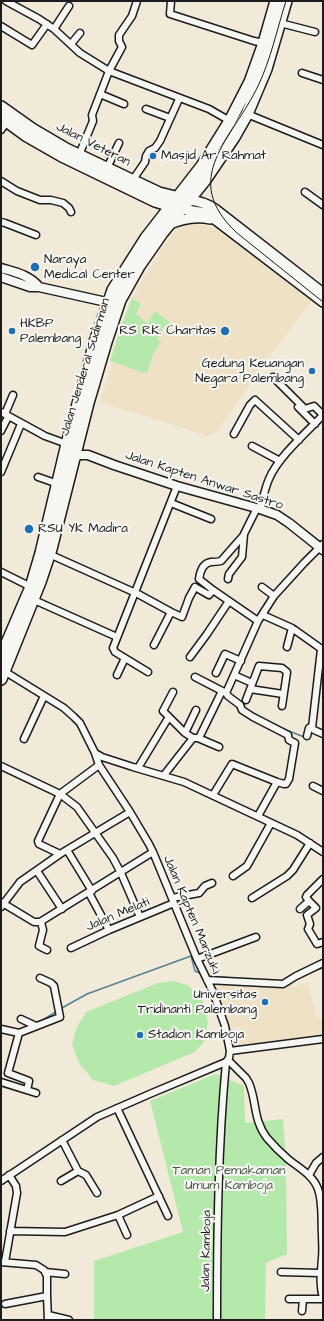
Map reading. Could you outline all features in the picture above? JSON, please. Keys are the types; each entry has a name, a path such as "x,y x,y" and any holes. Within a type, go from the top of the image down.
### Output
{"highway":[{"name":"Jalan Jenderal Sudirman","path":"3,675 9,642 31,587 58,484 70,461 67,444 104,305 146,238 202,166 230,122 250,82 264,43 276,1"},
{"name":"Jalan Jenderal Sudirman","path":"1,657 34,600 49,554 70,461 120,300 139,266 168,225 205,180 234,137 247,114 262,78 286,1"},
{"name":"Jalan Veteran","path":"1,106 32,129 79,155 159,193 174,202"},
{"name":"Jalan Veteran","path":"3,123 62,156 156,201 174,202"},
{"path":"174,202 189,200"},
{"path":"104,305 120,272 161,213 161,208 156,201"},
{"path":"174,202 182,209"}],"main road":[{"path":"189,200 208,204 323,293"},
{"path":"182,209 205,213 323,302"},
{"path":"168,225 193,218 205,218 217,221"}],"street":[{"path":"6,1 47,24 82,54 109,71 179,99 209,109 230,122"},
{"path":"79,155 93,121 92,115 109,71 122,47 118,41 119,35 132,16 136,1"},
{"path":"171,1 170,14 264,43"},
{"path":"54,29 69,6"},
{"path":"280,23 315,32"},
{"path":"1,26 32,45 47,24"},
{"path":"71,44 80,33"},
{"path":"302,74 323,80"},
{"path":"100,94 124,104"},
{"path":"132,180 145,162 149,151 155,148 160,141 179,99"},
{"path":"146,109 170,118"},
{"path":"247,114 323,145"},
{"path":"107,168 119,143"},
{"path":"1,181 17,191 40,200 51,200 63,203 71,212"},
{"path":"305,192 323,205"},
{"path":"1,222 36,235"},
{"path":"1,268 28,278 35,282 39,287"},
{"path":"11,271 4,278 30,287 39,287 104,305"},
{"path":"258,621 199,579 204,566 209,563 221,561 243,536 258,509 268,480 280,461 323,415 314,406 305,409 274,377"},
{"path":"279,388 314,424"},
{"path":"1,431 5,414 13,394"},
{"path":"234,434 255,400 299,440"},
{"path":"5,414 45,436 67,444"},
{"path":"1,472 21,424"},
{"path":"252,446 280,461"},
{"name":"Jalan Kapten Anwar Sastro","path":"70,461 83,454 92,456 114,465 178,486 258,509 281,518 322,547"},
{"path":"38,477 58,484"},
{"path":"148,672 115,652 113,648 178,486"},
{"path":"170,503 211,519"},
{"path":"228,579 229,574 242,557 243,536"},
{"path":"164,775 196,738 234,675 258,621 274,596 304,563 322,547"},
{"path":"49,554 134,593 181,617 183,616 189,598 195,587 209,595 213,590"},
{"path":"1,572 31,587"},
{"path":"262,587 274,596"},
{"path":"34,600 117,637"},
{"path":"190,657 229,601"},
{"path":"154,645 171,612"},
{"path":"262,615 292,628 322,650 312,726 309,728 308,736"},
{"path":"286,647 292,628"},
{"path":"216,673 225,654 241,661"},
{"path":"117,675 125,658"},
{"path":"246,700 259,666 282,668 287,672 282,706"},
{"name":"Jalan Kapten Marzuki","path":"3,675 44,696 74,717 80,723 95,753 99,765 130,812 153,852 197,959 213,992 225,1026 230,1052 227,1061"},
{"path":"234,675 251,686 283,694"},
{"path":"195,677 224,692 252,717 288,734 289,740 295,742 287,783 284,784 277,782 232,764 213,795"},
{"path":"172,692 164,711 185,732 219,747"},
{"path":"24,739 44,696"},
{"path":"185,732 196,710"},
{"path":"138,768 167,720"},
{"path":"312,726 313,730 323,734"},
{"path":"95,753 184,782 297,835 322,850"},
{"path":"60,854 39,844 38,841 60,794 99,765"},
{"path":"1,766 60,794 77,807 113,858 140,917"},
{"path":"258,816 277,782"},
{"path":"313,786 323,791"},
{"path":"130,812 60,854 20,882 2,904 34,922 41,922 153,852"},
{"path":"233,876 246,866 271,823"},
{"path":"252,898 287,876 293,870 310,843"},
{"path":"67,850 109,930"},
{"path":"37,871 62,909"},
{"path":"323,879 306,897 316,908 307,916 310,924 308,930 317,944 323,942"},
{"name":"Jalan Melati","path":"71,948 173,901 199,893 205,886 212,882"},
{"path":"300,909 309,900"},
{"path":"41,922 43,930 39,946 47,950"},
{"path":"197,959 256,937"},
{"path":"205,977 283,984 323,963"},
{"path":"1,1029 19,1033 60,1017 54,986 40,978"},
{"path":"21,1019 36,1026"},
{"path":"19,1033 8,1073 29,1081 26,1090"},
{"path":"230,1052 323,1039"},
{"path":"1,1181 9,1174 97,1117 227,1061 246,1078 249,1083 257,1119 266,1137 287,1158 308,1175 315,1183 318,1191 322,1216 323,1258 320,1273 323,1298 289,1299"},
{"name":"Jalan Kamboja","path":"217,1320 221,1110 227,1061"},
{"path":"1,1082 36,1093"},
{"path":"117,1108 168,1216"},
{"path":"62,1140 78,1171 87,1176 97,1193"},
{"path":"308,1175 316,1163 323,1158"},
{"path":"61,1181 78,1171"},
{"path":"9,1174 16,1186 17,1193 3,1262 38,1265 47,1276 48,1317 69,1320"},
{"path":"10,1231 62,1233 118,1215 159,1196"},
{"path":"118,1215 127,1235"},
{"path":"45,1272 65,1274"},
{"path":"281,1272 320,1273"},
{"path":"5,1304 47,1296"},
{"path":"302,1311 303,1299"}],"shaded area":[{"name":"RS RK. Charitas","path":"181,225 206,225 223,230 313,299 260,370 218,430 208,436 100,402 112,362 147,374 153,354 160,342 157,339 166,325 155,312 148,323 136,314 141,304 132,298 157,254 177,228"},
{"name":"Universitas Tridinanti Palembang","path":"211,981 284,985 292,983 294,987 308,982 316,1018 323,1017 323,1035 233,1050"}],"green space":[{"path":"132,298 141,304 136,314 148,323 155,311 172,324 169,327 166,325 157,339 161,342 153,354 147,374 110,361"},
{"name":"Stadion Kamboja","path":"174,981 189,986 203,1001 208,1022 204,1042 195,1052 114,1086 93,1080 79,1063 72,1044 76,1029 86,1012 158,983"},
{"name":"Taman Pemakaman Umum Kamboja","path":"216,1074 244,1086 245,1123 283,1119 286,1164 287,1254 266,1263 265,1320 94,1320 94,1261 183,1232 150,1101"}],"waterway":[{"path":"279,727 309,739 309,737"},
{"path":"60,1009 87,994 191,956 195,971 202,974"},
{"path":"310,972 323,968"},
{"path":"208,976 244,979"},
{"path":"38,1023 57,1011"}],"tram line":[{"path":"286,1 263,76 248,105 225,141 216,159 211,176 212,194 220,213 237,233 323,302"}],"place":[{"name":"Masjid Ar Rahmat","path":"153,156"},
{"name":"Naraya Medical Center","path":"35,267"},
{"name":"HKBP Palembang","path":"12,331"},
{"name":"RS RK. Charitas","path":"225,331"},
{"name":"Gedung Keuangan Negara Palembang","path":"312,371"},
{"name":"RSU YK Madira","path":"29,529"},
{"name":"Universitas Tridinanti Palembang","path":"265,1002"},
{"name":"Stadion Kamboja","path":"140,1035"}]}
